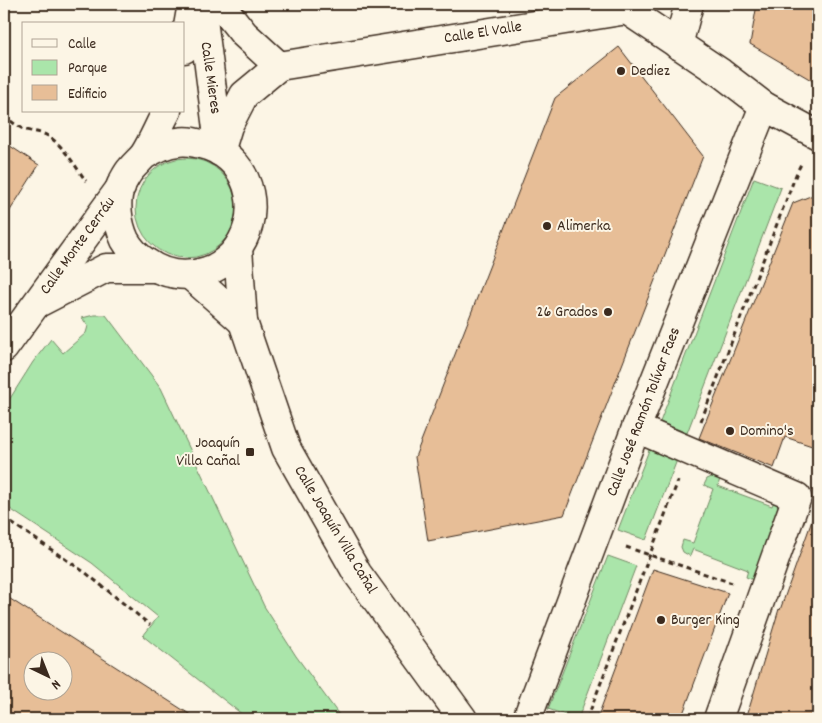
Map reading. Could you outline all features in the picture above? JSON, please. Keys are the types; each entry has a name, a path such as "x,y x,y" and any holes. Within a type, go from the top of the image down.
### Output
{"street":[{"name":"Calle Mieres","path":"185,43 192,4"},
{"name":"Calle Mieres","path":"201,4 220,152"},
{"path":"220,4 244,34 279,66 244,96 228,126 220,152"},
{"path":"678,45 689,4"},
{"name":"Calle El Valle","path":"279,66 627,10 721,73 764,106 818,135"},
{"name":"Calle José Ramón Tolívar Faes","path":"527,719 636,428 764,106"},
{"path":"143,156 159,146 178,142 197,142 216,149 231,160 243,175 250,193 250,222 238,248 225,262 208,271 190,275 170,274 153,268 137,256 126,241 119,224 118,205 121,187 130,170 143,156 166,112"},
{"name":"Calle Monte Cerráu","path":"4,348 121,187"},
{"path":"238,248 243,322"},
{"name":"Calle Monte Cerráu","path":"34,305 106,268 153,268"},
{"path":"190,275 243,322"},
{"name":"Calle Joaquín Villa Cañal","path":"243,322 286,448 357,573 464,719"},
{"path":"636,428 797,497 718,719"}],"path":[{"path":"4,115 26,130 48,135 55,141 105,208"},
{"path":"4,518 86,573 150,625"},
{"path":"596,536 763,594"}],"green space":[{"path":"186,158 205,162 222,172 232,189 236,208 232,227 222,244 205,254 186,258 167,254 150,244 140,227 136,208 140,189 150,172 167,162"},
{"path":"754,178 781,188 687,433 660,422"},
{"path":"106,315 161,388 264,606 296,656 342,719 248,719 143,636 158,617 92,563 4,505 4,408 33,362 51,339 63,353 86,333 88,326 82,318"},
{"path":"649,450 677,460 646,540 618,530"},
{"path":"714,476 720,478 718,486 772,506 775,499 783,502 760,574 753,580 746,577 748,570 693,549 690,556 683,552 681,547 683,540 693,543 713,489 704,485 707,479"},
{"path":"608,556 636,566 577,719 548,709"}],"building":[{"path":"757,4 818,4 818,84 750,44"},
{"path":"619,47 703,156 564,515 428,541 415,457 555,98"},
{"path":"4,142 39,165 4,220"},
{"path":"818,193 818,448 785,437 774,468 699,438 793,203"},
{"path":"814,515 818,516 818,719 746,719 779,609"},
{"path":"653,569 728,593 681,719 597,719"},
{"path":"4,595 197,719 4,719"}],"place":[{"name":"Dediez","path":"621,71"},
{"name":"Alimerka","path":"547,226"},
{"name":"26 Grados","path":"608,312"},
{"name":"Domino's","path":"730,431"},
{"name":"Joaquín Villa Cañal","path":"250,452"},
{"name":"Burger King","path":"661,620"}]}
